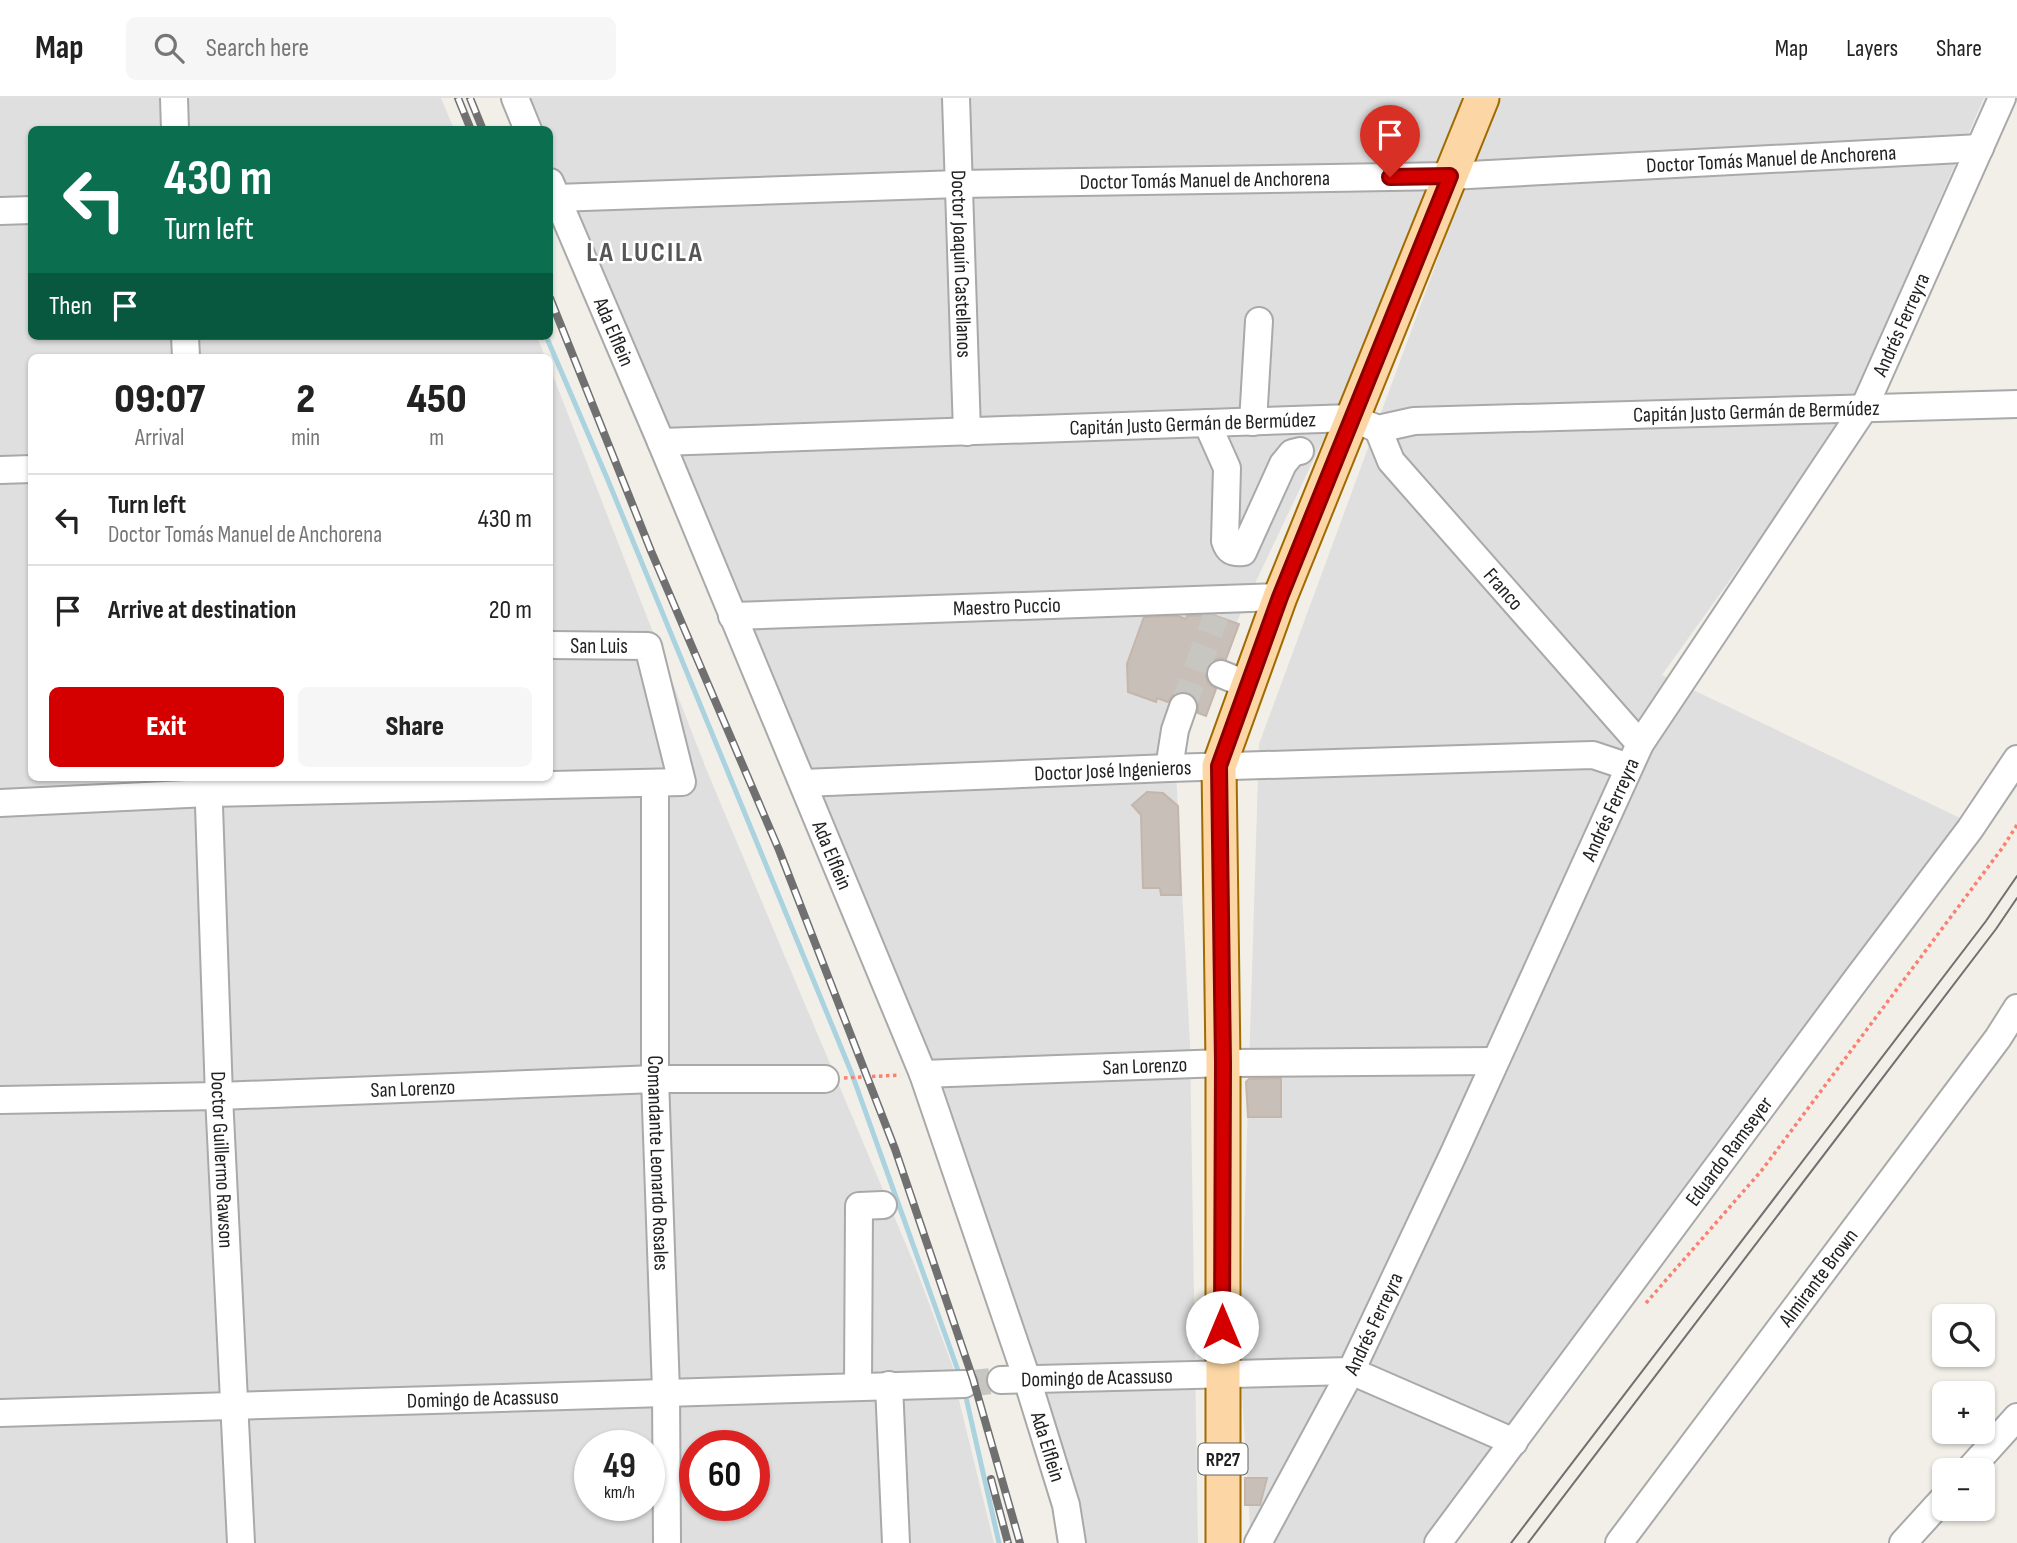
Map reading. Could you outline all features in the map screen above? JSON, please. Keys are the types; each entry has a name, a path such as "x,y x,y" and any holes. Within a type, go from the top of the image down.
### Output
{"main road":[{"name":"RP27","path":"1223,1543 1223,1063 1219,766 1234,680 1280,597 1365,424 1450,176 1482,98"}],"street":[{"path":"174,98 175,126"},
{"path":"515,98 526,126"},
{"name":"Doctor Joaquín Castellanos","path":"956,98 967,432"},
{"name":"Andrés Ferreyra","path":"1258,1543 1351,1371 1634,756 1863,410 2002,98"},
{"name":"Doctor Tomás Manuel de Anchorena","path":"553,190 1450,176 1980,148"},
{"name":"Ada Elflein","path":"553,190 661,442 923,1074 1016,1346 1017,1385 1066,1505 1072,1543"},
{"path":"0,211 28,210"},
{"path":"1253,422 1258,321"},
{"name":"Capitán Justo Germán de Bermúdez","path":"661,442 1207,423 1365,424 2017,404"},
{"path":"1207,423 1227,467 1226,541 1232,551 1243,552 1283,464 1292,453 1300,451"},
{"name":"Franco","path":"1365,424 1391,461 1634,756"},
{"path":"0,470 28,469"},
{"name":"Maestro Puccio","path":"732,616 1220,608 1280,597"},
{"name":"San Luis","path":"553,645 648,646 682,782 655,783"},
{"path":"1169,768 1182,707"},
{"name":"Doctor José Ingenieros","path":"803,783 1219,766 1634,756"},
{"name":"Eduardo Ramseyer","path":"1438,1543 1970,829 2017,759"},
{"path":"0,803 208,785 655,783"},
{"name":"Comandante Leonardo Rosales","path":"655,783 655,1079 666,1391 667,1543"},
{"name":"Doctor Guillermo Rawson","path":"208,785 219,1096 242,1543"},
{"name":"Almirante Brown","path":"1619,1543 2007,1038 2017,1009"},
{"name":"San Lorenzo","path":"923,1074 1223,1063 1495,1061"},
{"name":"San Lorenzo","path":"0,1100 219,1096 655,1079 825,1079"},
{"path":"858,1386 859,1206 883,1205"},
{"name":"Domingo de Acassuso","path":"1017,1385 1351,1371 1514,1442"},
{"name":"Domingo de Acassuso","path":"0,1413 964,1384"},
{"path":"889,1385 896,1543"},
{"path":"1980,1458 2017,1417"},
{"path":"1903,1543 1932,1511"}],"path":[{"path":"1640,1310 1762,1170 1865,1035 2017,825"},
{"path":"825,1079 923,1074"}],"shaded area":[{"path":"0,98 441,98 453,126 28,126 28,340 539,340 544,354 28,354 28,781 553,781 553,376 707,771 915,1266 954,1370 994,1543 0,1543"},
{"path":"524,98 1463,98 1343,398 1175,752 1190,1045 1198,1543 1078,1543 939,1086 553,166 553,126 536,126"},
{"path":"1497,98 1984,98 1843,422 1662,675 1960,818 1431,1543 1251,1543 1240,1361 1259,744"}],"building":[{"path":"1213,615 1239,624 1226,659 1212,661 1206,669 1208,683 1216,689 1206,716 1198,713 1198,703 1194,696 1187,692 1173,695 1168,702 1157,698 1156,702 1128,692 1127,664 1144,617 1178,616 1186,619 1187,616"},
{"path":"1147,792 1163,793 1178,806 1181,895 1161,895 1160,888 1143,888 1141,815 1132,805"},
{"path":"1281,1078 1281,1117 1248,1117 1246,1082 1249,1079"},
{"path":"1245,1478 1267,1478 1260,1505 1245,1505"}],"waterway":[{"path":"548,340 852,1074 960,1376"},
{"path":"965,1393 999,1543"}],"tunnel":[{"path":"1183,707 1216,616"},
{"path":"964,1384 1001,1380"}],"tram line":[{"path":"1511,1543 1986,921 2017,876"},
{"path":"1528,1543 2017,898"}],"railway":[{"path":"458,98 469,126"},
{"path":"470,98 481,126"},
{"path":"553,306 651,551 779,850 895,1149 973,1379 1020,1543"},
{"path":"991,1479 1008,1543"}],"district":[{"name":"LA LUCILA","path":"645,251"}],"route":[{"path":"1222,1327 1223,1063 1219,766 1280,597 1450,176 1390,177"}]}
